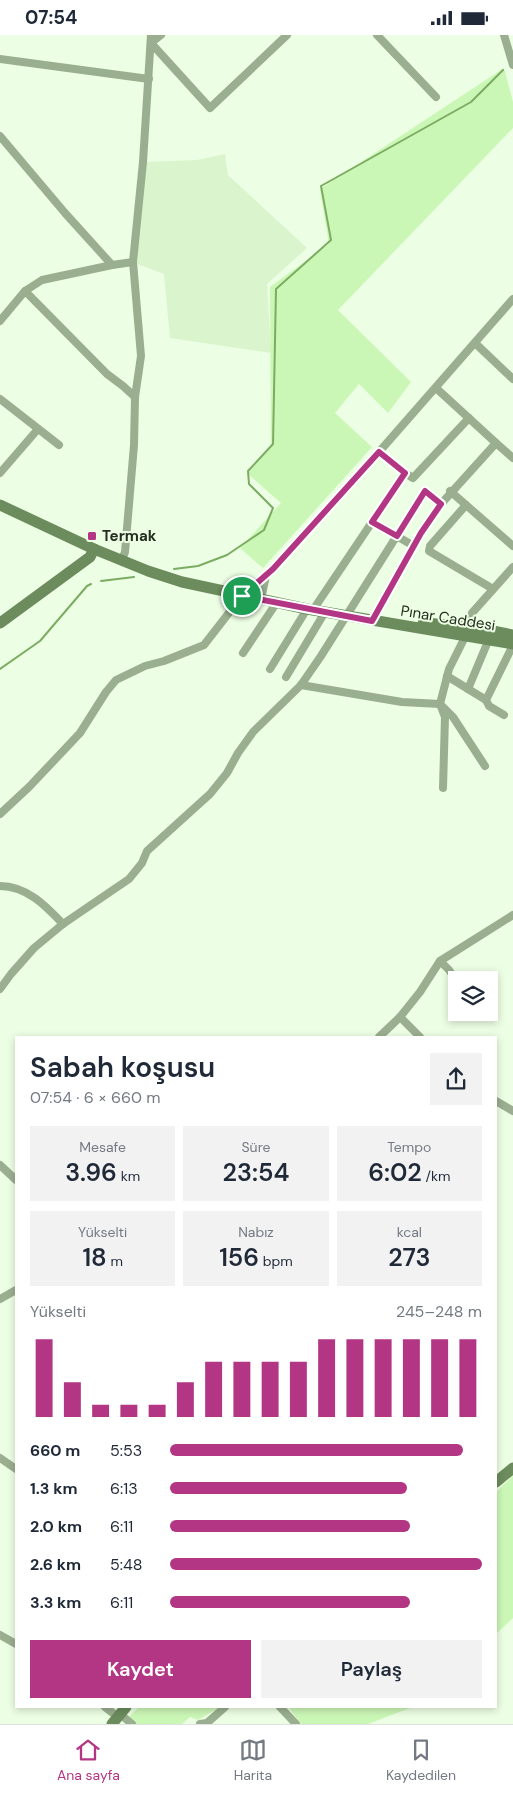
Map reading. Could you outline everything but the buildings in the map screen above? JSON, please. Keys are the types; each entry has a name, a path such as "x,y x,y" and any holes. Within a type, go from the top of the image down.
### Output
{"main road":[{"name":"Pınar Caddesi","path":"0,505 94,549 182,582 242,596 424,630 513,635"},
{"path":"0,623 90,557 94,549"},
{"name":"Pınar Caddesi","path":"467,631 513,645"},
{"path":"497,1481 511,1474"}],"street":[{"path":"151,39 161,35"},
{"path":"151,39 210,108 287,35"},
{"path":"377,35 436,97"},
{"path":"504,35 513,65"},
{"path":"122,560 125,552 134,445 135,397 141,356 134,262 151,39"},
{"path":"0,59 149,79"},
{"path":"1,141 112,265"},
{"path":"0,321 25,291 42,280 134,262"},
{"path":"25,291 107,374 135,397"},
{"path":"0,814 75,739 106,692 116,681 145,666 164,661 204,645 242,596 266,576 379,452 513,299"},
{"path":"475,343 513,379"},
{"path":"436,388 496,443 512,455"},
{"path":"0,399 59,445"},
{"path":"379,452 413,478 469,418"},
{"path":"0,473 38,429"},
{"path":"375,621 421,533 450,491 496,443"},
{"path":"270,669 405,473"},
{"path":"0,989 34,948 63,924 129,879 142,863 147,851 210,794 227,773 253,732 301,685 425,491 441,504"},
{"path":"450,491 513,546"},
{"path":"466,505 430,546 429,551 493,589"},
{"path":"372,522 414,546"},
{"path":"443,787 445,717 440,703 447,675 467,631 472,613 513,567"},
{"path":"261,599 266,576"},
{"path":"243,653 277,602"},
{"path":"286,677 325,612"},
{"path":"468,689 489,639"},
{"path":"486,700 513,645"},
{"path":"447,675 486,700 489,706 504,715"},
{"path":"301,685 402,702 440,703 453,717 486,766"},
{"path":"0,886 10,886 31,895 46,905 63,924"},
{"path":"380,1036 400,1017 424,986 440,961 513,915"},
{"path":"440,961 449,971"},
{"path":"400,1017 419,1036"},
{"path":"497,1102 513,1111"},
{"path":"0,1165 15,1179"},
{"path":"0,1299 15,1291"},
{"path":"0,1458 15,1468"},
{"path":"0,1635 15,1643"},
{"path":"107,1708 132,1724"},
{"path":"205,1724 224,1708"},
{"path":"281,1708 296,1724"}],"shaded area":[{"path":"504,68 513,102 513,128 338,310 411,382 388,413 359,384 335,413 372,447 263,568 240,548 281,503 247,473 271,447 270,287 329,244 320,189"},
{"path":"225,154 228,175 307,248 267,284 271,353 170,338 164,274 137,264 138,218 143,162 197,160"},
{"path":"513,1476 513,1618 497,1633 497,1491"},
{"path":"138,1708 218,1708 198,1720 190,1717 182,1724 136,1724 129,1717"},
{"path":"289,1708 410,1708 368,1724 301,1724"}],"waterway":[{"path":"174,569 198,566 227,555 264,530 273,508 249,484 248,471 273,444 276,289 331,240 321,186 471,102 503,70"},
{"path":"101,581 134,577"},
{"path":"0,669 40,641 87,586 91,584"}],"place":[{"name":"Termak","path":"92,536"}],"route":[{"path":"379,452 405,473 372,522 397,536 425,491 441,504 421,533 372,621 242,596 273,569 379,452"}]}
